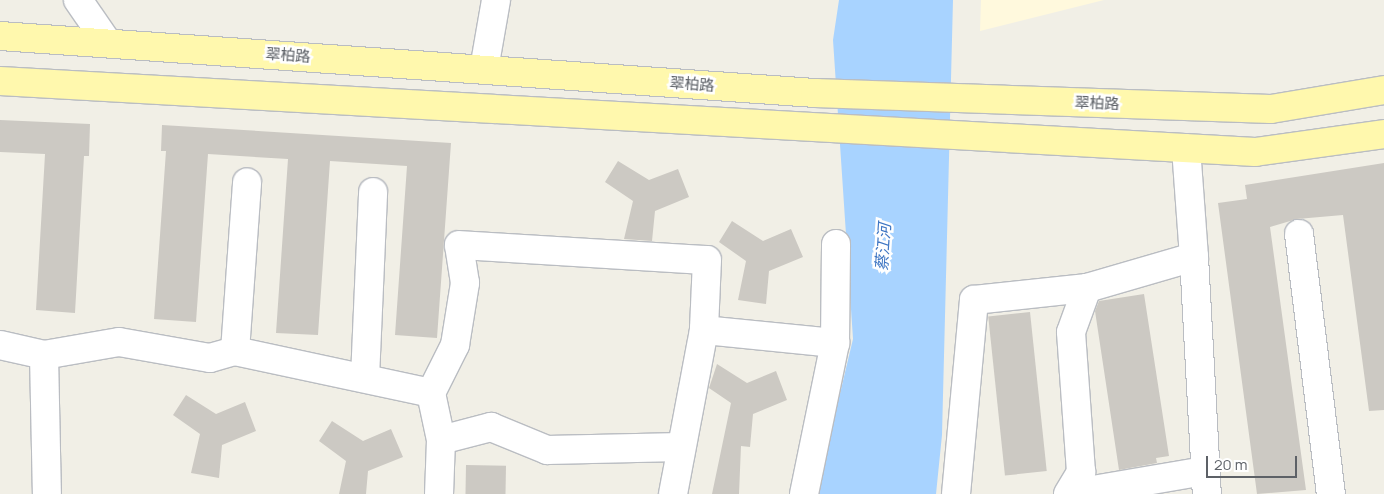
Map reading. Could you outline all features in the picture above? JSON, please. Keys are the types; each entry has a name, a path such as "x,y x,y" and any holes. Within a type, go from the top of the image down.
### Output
{"main road":[{"name":"翠柏路","path":"0,36 816,93 1271,109 1384,90"},
{"path":"0,81 1254,152 1384,134"}],"street":[{"path":"78,0 107,42"},
{"path":"484,69 496,0"},
{"path":"1069,494 1206,483 1186,148"},
{"path":"235,351 247,182"},
{"path":"365,378 373,192"},
{"path":"1299,234 1331,494"},
{"path":"804,494 836,342 836,244"},
{"path":"439,494 441,440 431,393 456,345 465,283 459,245 707,260 704,330 672,494"},
{"path":"956,494 974,300 1088,288 1194,257"},
{"path":"1069,494 1081,472 1071,332 1088,288"},
{"path":"704,330 836,342"},
{"path":"0,345 44,354 119,342 210,358 235,351 431,393"},
{"path":"44,354 47,494"},
{"path":"441,440 491,427 546,450 681,447"}],"shaded area":[{"path":"981,0 1104,0 980,31"}],"water":[{"name":"蔡江河","path":"839,0 953,0 942,435 936,494 816,494 853,339 833,40"}],"building":[{"path":"0,120 90,124 89,156 84,156 75,313 36,310 45,154 0,152"},
{"path":"162,125 451,143 437,338 395,335 407,166 330,161 318,335 276,333 288,159 208,154 196,322 154,319 166,151 161,151"},
{"path":"618,161 649,180 678,169 689,197 655,211 652,241 624,239 633,201 605,182"},
{"path":"1384,163 1384,410 1369,411 1343,215 1297,219 1270,227 1306,490 1257,494 1218,203 1247,199 1245,185"},
{"path":"732,221 763,241 791,229 803,257 769,271 766,304 738,300 746,261 719,242"},
{"path":"1144,294 1169,456 1156,458 1157,463 1119,470 1095,311 1099,301"},
{"path":"1030,312 1047,471 1005,476 988,316"},
{"path":"717,364 747,383 776,371 787,400 753,414 750,447 741,446 739,494 712,494 731,403 709,388"},
{"path":"186,395 216,414 245,402 256,431 222,445 219,478 191,473 200,434 173,415"},
{"path":"332,421 363,441 391,429 403,457 368,471 366,494 339,494 346,461 319,441"},
{"path":"466,465 506,466 505,494 465,494"}]}
